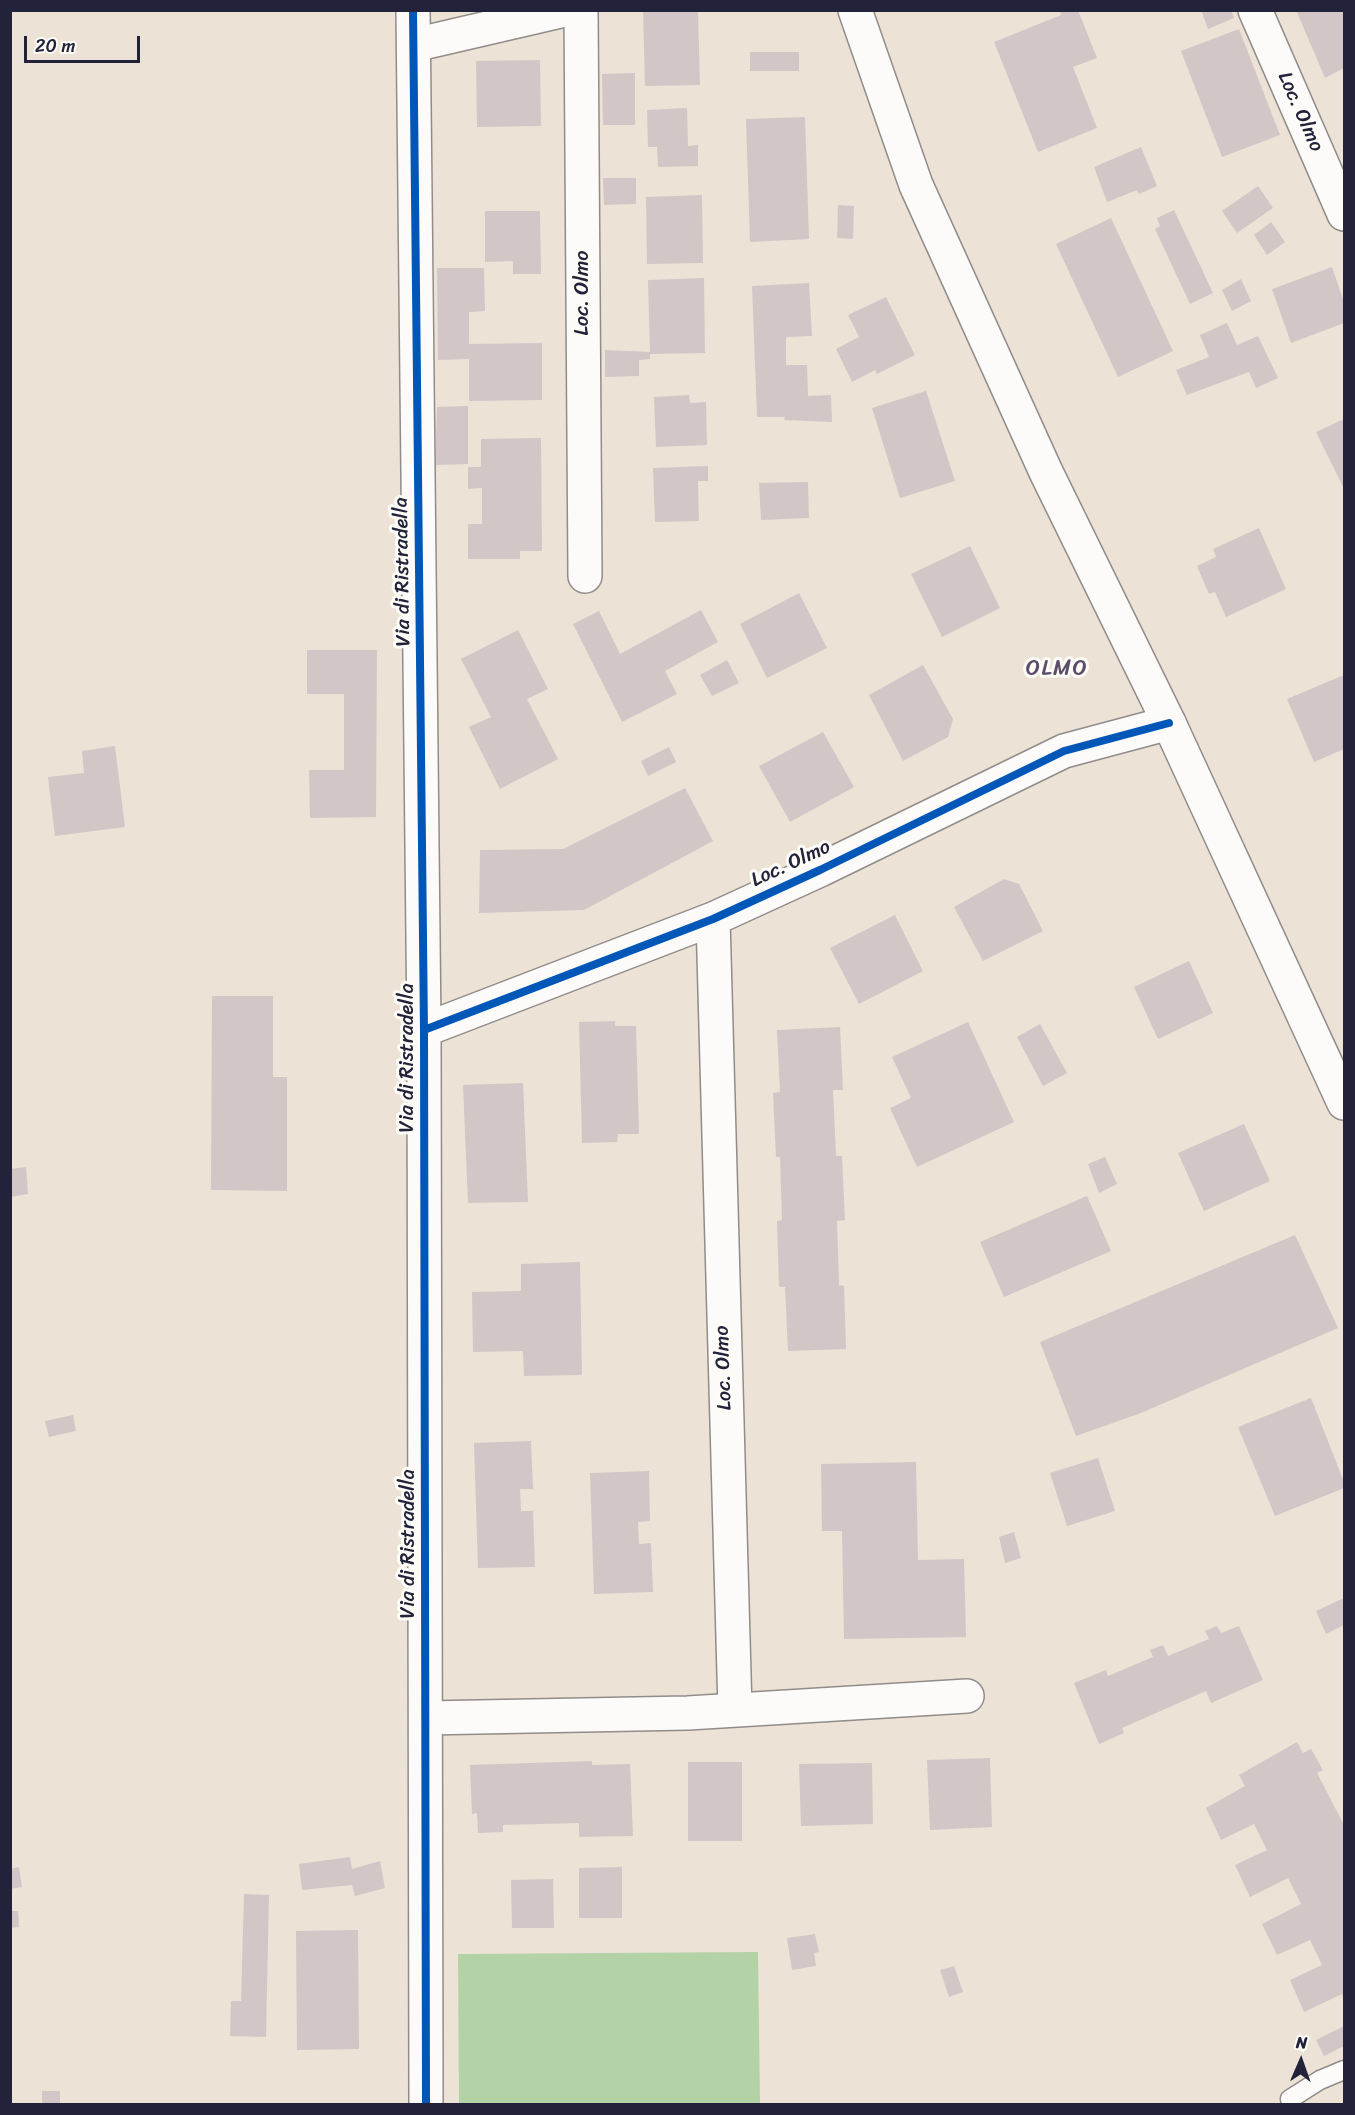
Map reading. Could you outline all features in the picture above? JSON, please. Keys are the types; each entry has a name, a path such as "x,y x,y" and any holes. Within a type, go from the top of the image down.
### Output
{"street":[{"name":"Via di Ristradella","path":"413,10 424,1030 426,2104"},
{"path":"414,45 565,10"},
{"name":"Loc. Olmo","path":"581,10 585,576"},
{"path":"855,10 916,185 1046,472 1169,723 1344,1103"},
{"name":"Loc. Olmo","path":"1255,10 1344,214"},
{"name":"Loc. Olmo","path":"424,1030 713,919 1064,751 1169,723"},
{"name":"Loc. Olmo","path":"713,919 735,1710"},
{"path":"426,1718 688,1713 967,1696"}],"lane":[{"path":"1292,2104 1290,2099 1320,2080 1344,2070"}],"green space":[{"path":"758,1952 760,2104 459,2104 458,1954"}],"building":[{"path":"643,10 698,10 700,85 645,86"},
{"path":"1059,10 1078,10 1097,58 1073,67 1097,128 1038,152 994,42 1061,15"},
{"path":"1201,10 1231,10 1234,18 1208,29"},
{"path":"1296,10 1344,10 1344,68 1325,78"},
{"path":"1239,29 1280,135 1222,157 1181,51"},
{"path":"750,52 799,52 799,71 750,71"},
{"path":"540,60 541,126 477,127 476,61"},
{"path":"635,73 635,125 603,125 602,74"},
{"path":"687,108 688,146 698,145 698,166 658,167 657,147 648,147 647,110"},
{"path":"805,117 809,239 750,242 746,119"},
{"path":"1141,147 1157,186 1139,194 1137,190 1107,202 1094,167"},
{"path":"603,178 636,178 636,204 604,205"},
{"path":"1258,186 1273,208 1237,233 1222,211"},
{"path":"702,195 703,263 647,264 646,197"},
{"path":"838,205 854,206 853,239 837,238"},
{"path":"1174,210 1213,293 1190,304 1155,229 1160,226 1157,218"},
{"path":"485,211 540,211 541,274 513,274 513,261 485,262"},
{"path":"1111,218 1173,351 1118,377 1056,244"},
{"path":"1271,222 1285,242 1267,255 1254,235"},
{"path":"1332,267 1344,302 1344,323 1291,343 1272,289"},
{"path":"437,268 484,268 485,311 469,312 469,344 542,343 542,400 469,401 469,359 438,360"},
{"path":"704,278 705,353 650,354 650,359 639,360 639,376 605,377 605,350 650,352 648,280"},
{"path":"1241,279 1251,301 1232,311 1222,290"},
{"path":"809,283 812,336 786,337 786,365 807,365 808,396 831,395 832,422 784,420 785,417 757,417 752,286"},
{"path":"886,297 915,355 877,374 875,370 852,382 836,349 859,337 848,315"},
{"path":"1227,323 1237,345 1258,336 1278,378 1256,388 1249,372 1187,395 1176,370 1209,357 1200,335"},
{"path":"926,391 955,481 900,498 872,408"},
{"path":"689,395 690,403 706,402 707,445 656,447 654,397"},
{"path":"468,406 468,464 435,465 437,407"},
{"path":"1344,419 1344,486 1343,487 1316,432"},
{"path":"541,438 542,551 520,551 520,559 468,559 468,524 482,524 482,488 468,489 468,467 481,467 481,439"},
{"path":"708,466 708,481 698,481 699,521 655,522 653,468"},
{"path":"808,482 809,518 761,520 759,483"},
{"path":"1259,528 1286,589 1226,617 1215,592 1209,594 1197,566 1216,557 1213,549"},
{"path":"970,546 1000,608 942,637 911,574"},
{"path":"799,593 827,648 767,678 740,624"},
{"path":"701,610 718,642 665,671 677,694 622,722 573,624 599,611 620,654"},
{"path":"518,630 548,689 527,699 558,759 500,789 469,727 491,717 461,659"},
{"path":"307,650 377,650 376,817 310,818 309,770 344,770 344,694 307,694"},
{"path":"727,660 739,683 712,696 700,675"},
{"path":"923,665 953,719 948,737 903,761 869,695"},
{"path":"1344,675 1344,749 1314,762 1287,699"},
{"path":"823,732 854,787 790,822 759,766"},
{"path":"115,746 125,827 55,836 48,777 84,773 82,751"},
{"path":"669,747 676,762 648,776 641,761"},
{"path":"685,788 713,841 584,910 479,913 480,850 563,849"},
{"path":"1004,879 1019,884 1043,931 983,961 954,907"},
{"path":"895,915 923,971 859,1004 830,948"},
{"path":"1189,961 1213,1013 1158,1039 1134,987"},
{"path":"212,996 273,996 273,1077 287,1077 287,1191 211,1190"},
{"path":"615,1021 615,1026 636,1026 639,1134 618,1134 617,1142 582,1143 579,1022"},
{"path":"968,1022 1014,1122 917,1167 890,1108 911,1098 892,1057"},
{"path":"1040,1024 1067,1073 1043,1086 1017,1037"},
{"path":"840,1027 843,1090 833,1090 836,1156 842,1156 845,1220 837,1221 839,1285 844,1286 846,1349 788,1351 785,1287 779,1287 777,1221 782,1220 780,1157 776,1157 773,1093 780,1092 777,1030"},
{"path":"523,1083 528,1202 468,1203 463,1085"},
{"path":"1244,1124 1270,1181 1204,1211 1178,1153"},
{"path":"1105,1157 1117,1184 1099,1193 1088,1164"},
{"path":"26,1167 28,1194 10,1197 10,1169"},
{"path":"1087,1196 1111,1251 1004,1297 980,1242"},
{"path":"1295,1235 1338,1328 1141,1413 1076,1436 1040,1342"},
{"path":"580,1262 582,1375 524,1376 523,1351 473,1352 472,1292 521,1291 521,1264"},
{"path":"1311,1398 1344,1482 1344,1488 1275,1516 1238,1427"},
{"path":"73,1415 76,1431 49,1437 45,1421"},
{"path":"531,1441 533,1489 520,1489 521,1511 533,1511 535,1567 478,1568 474,1443"},
{"path":"1098,1458 1115,1511 1067,1526 1050,1473"},
{"path":"916,1462 918,1560 964,1559 966,1637 844,1639 842,1531 822,1531 821,1464"},
{"path":"649,1471 650,1521 638,1522 639,1544 651,1543 653,1592 594,1594 590,1473"},
{"path":"1014,1532 1021,1558 1005,1563 999,1537"},
{"path":"1344,1598 1344,1625 1326,1634 1316,1611"},
{"path":"1217,1626 1221,1633 1239,1626 1263,1680 1211,1703 1206,1691 1122,1728 1124,1733 1099,1744 1074,1683 1106,1670 1108,1676 1153,1657 1150,1650 1163,1645 1168,1656 1209,1639 1205,1631"},
{"path":"1297,1742 1303,1753 1311,1749 1323,1770 1317,1773 1344,1825 1344,1999 1342,1994 1304,2012 1290,1980 1322,1965 1310,1940 1277,1955 1262,1924 1301,1904 1288,1878 1250,1897 1235,1865 1267,1850 1254,1824 1221,1840 1206,1808 1245,1786 1239,1775"},
{"path":"990,1758 992,1827 930,1830 927,1760"},
{"path":"592,1761 592,1765 630,1764 633,1836 579,1837 579,1823 503,1825 503,1832 478,1833 477,1813 472,1814 470,1765"},
{"path":"688,1762 742,1762 742,1841 688,1841"},
{"path":"872,1763 873,1824 801,1826 799,1764"},
{"path":"350,1857 352,1869 380,1861 385,1888 355,1896 352,1885 302,1890 299,1864"},
{"path":"19,1867 22,1887 10,1889 10,1869"},
{"path":"622,1867 622,1918 579,1918 579,1868"},
{"path":"553,1879 554,1928 512,1928 511,1880"},
{"path":"244,1894 269,1895 266,2037 230,2036 231,2001 241,2001"},
{"path":"10,1911 18,1911 19,1927 10,1928"},
{"path":"358,1930 359,2049 297,2050 296,1931"},
{"path":"815,1934 819,1952 814,1953 816,1966 792,1970 787,1938"},
{"path":"954,1966 963,1992 949,1997 940,1970"},
{"path":"1344,2026 1344,2046 1324,2056 1316,2040"},
{"path":"42,2091 60,2091 60,2104 42,2104"}],"cycle path":[{"path":"413,10 424,1030 426,2104"},
{"path":"424,1030 713,919 820,870 1064,751 1169,723"}],"district":[{"name":"OLMO","path":"1057,669"}]}
